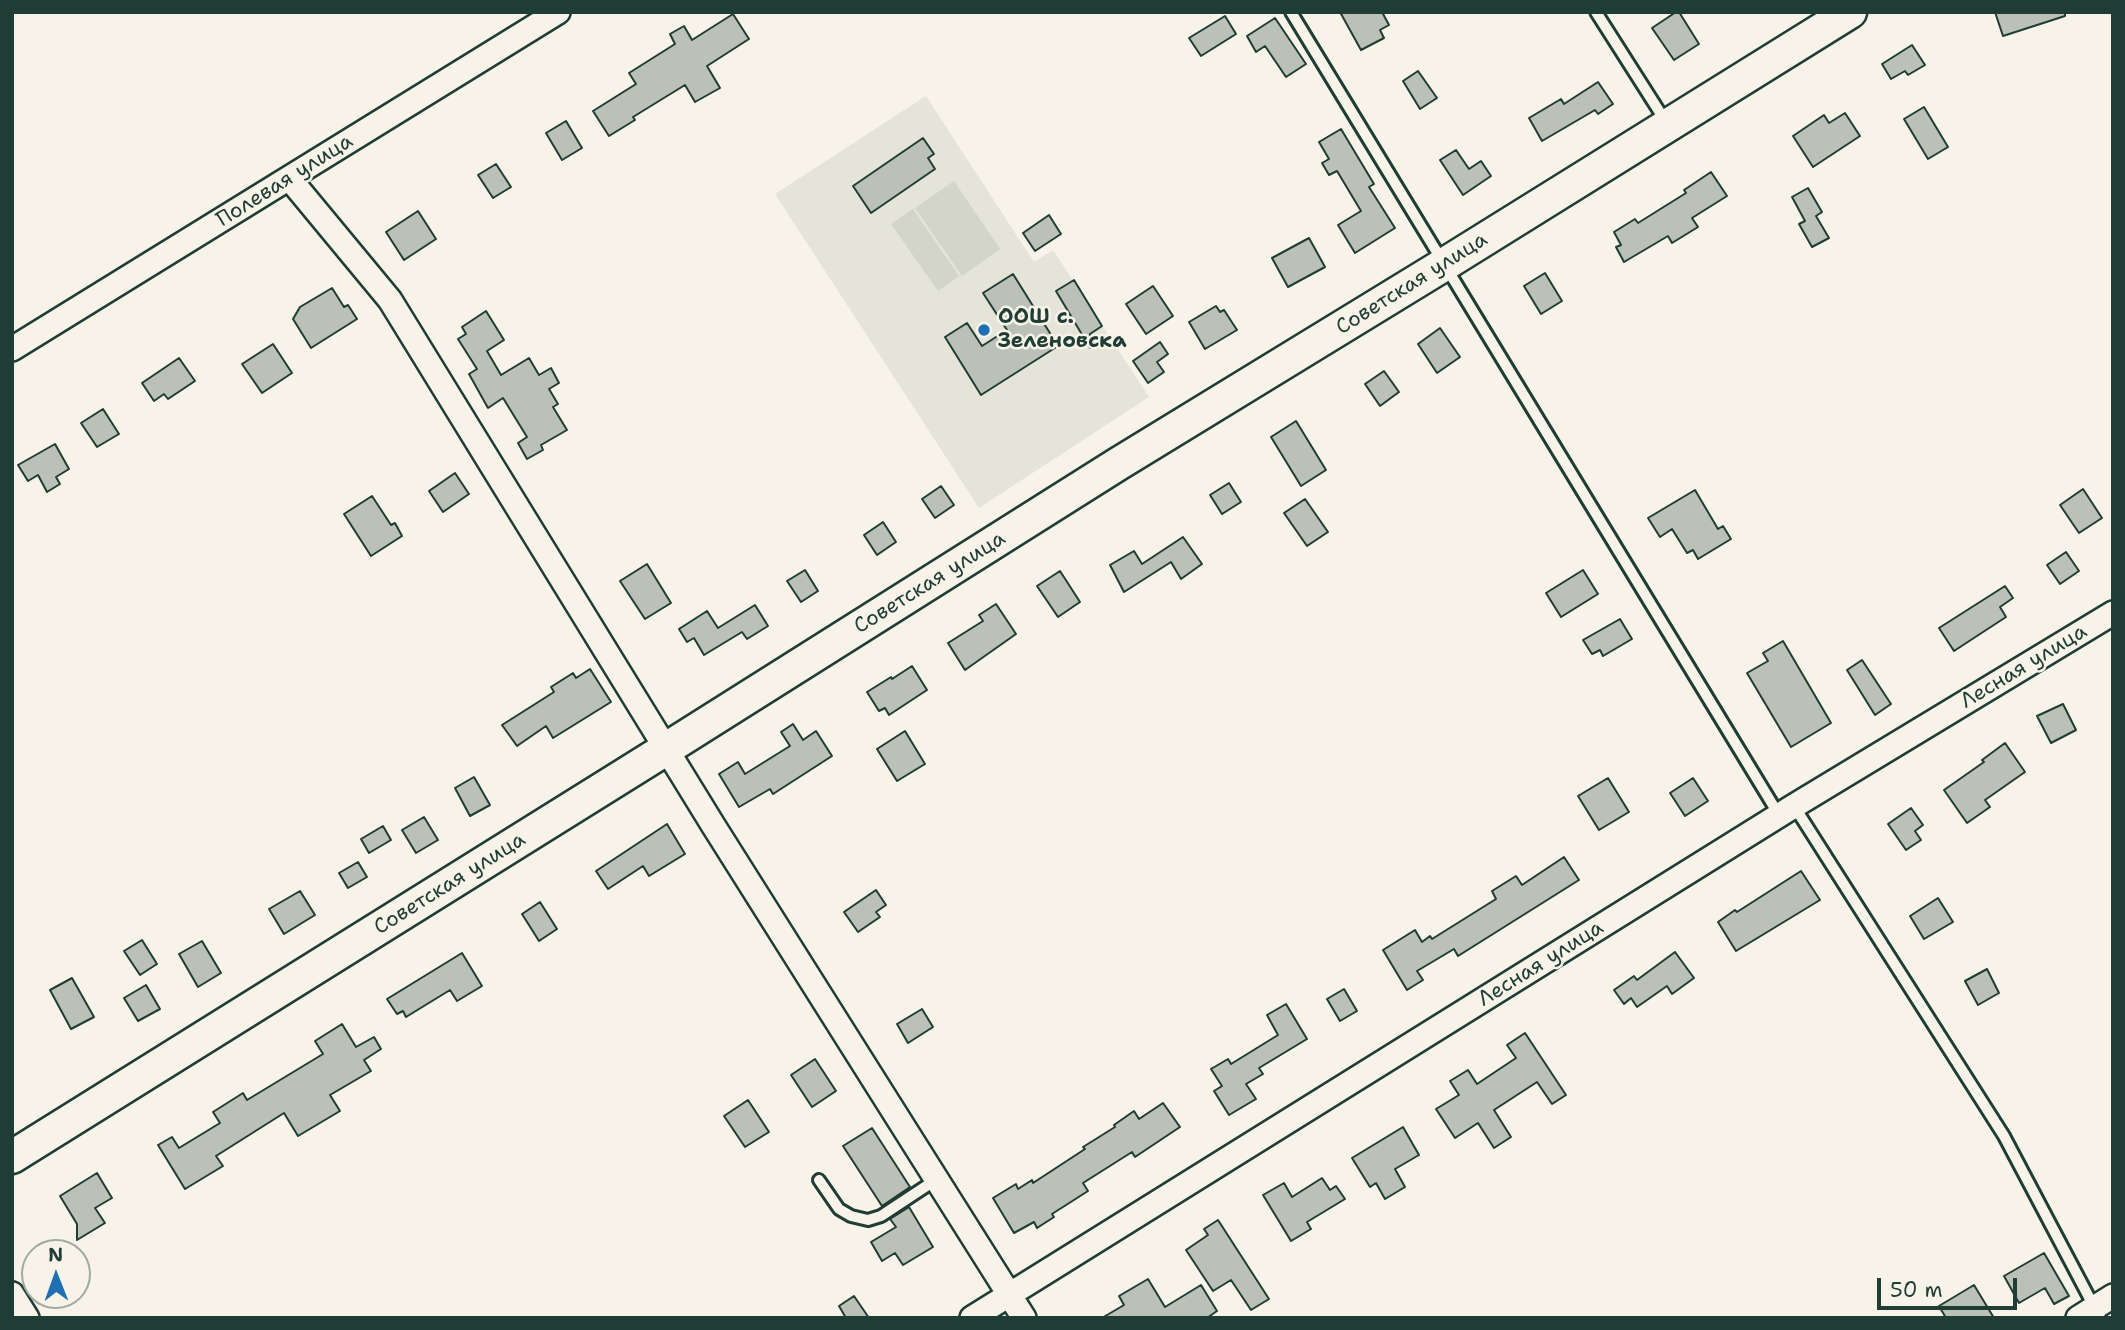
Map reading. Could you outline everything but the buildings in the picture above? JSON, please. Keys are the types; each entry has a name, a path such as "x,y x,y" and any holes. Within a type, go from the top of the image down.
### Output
{"street":[{"name":"Полевая улица","path":"12,349 558,12"},
{"name":"Советская улица","path":"12,1157 1118,464 1446,264 1850,12"},
{"path":"289,178 390,300 666,749 1024,1318"},
{"name":"Лесная улица","path":"972,1318 1786,811 2113,613"},
{"path":"12,1294 27,1318"}],"lane":[{"path":"1291,12 1786,811 2004,1136 2096,1310"},
{"path":"1596,12 1668,125"},
{"path":"819,1180 839,1209 851,1216 867,1220 881,1216 937,1179"}],"shaded area":[{"name":"ООШ с. Зеленовска","path":"926,96 1034,262 1053,250 1149,397 979,508 775,194"},
{"path":"954,181 1000,249 962,276 915,208"},
{"path":"913,209 959,276 938,291 891,224"}],"place":[{"name":"ООШ с. Зеленовска","path":"984,330"}]}
